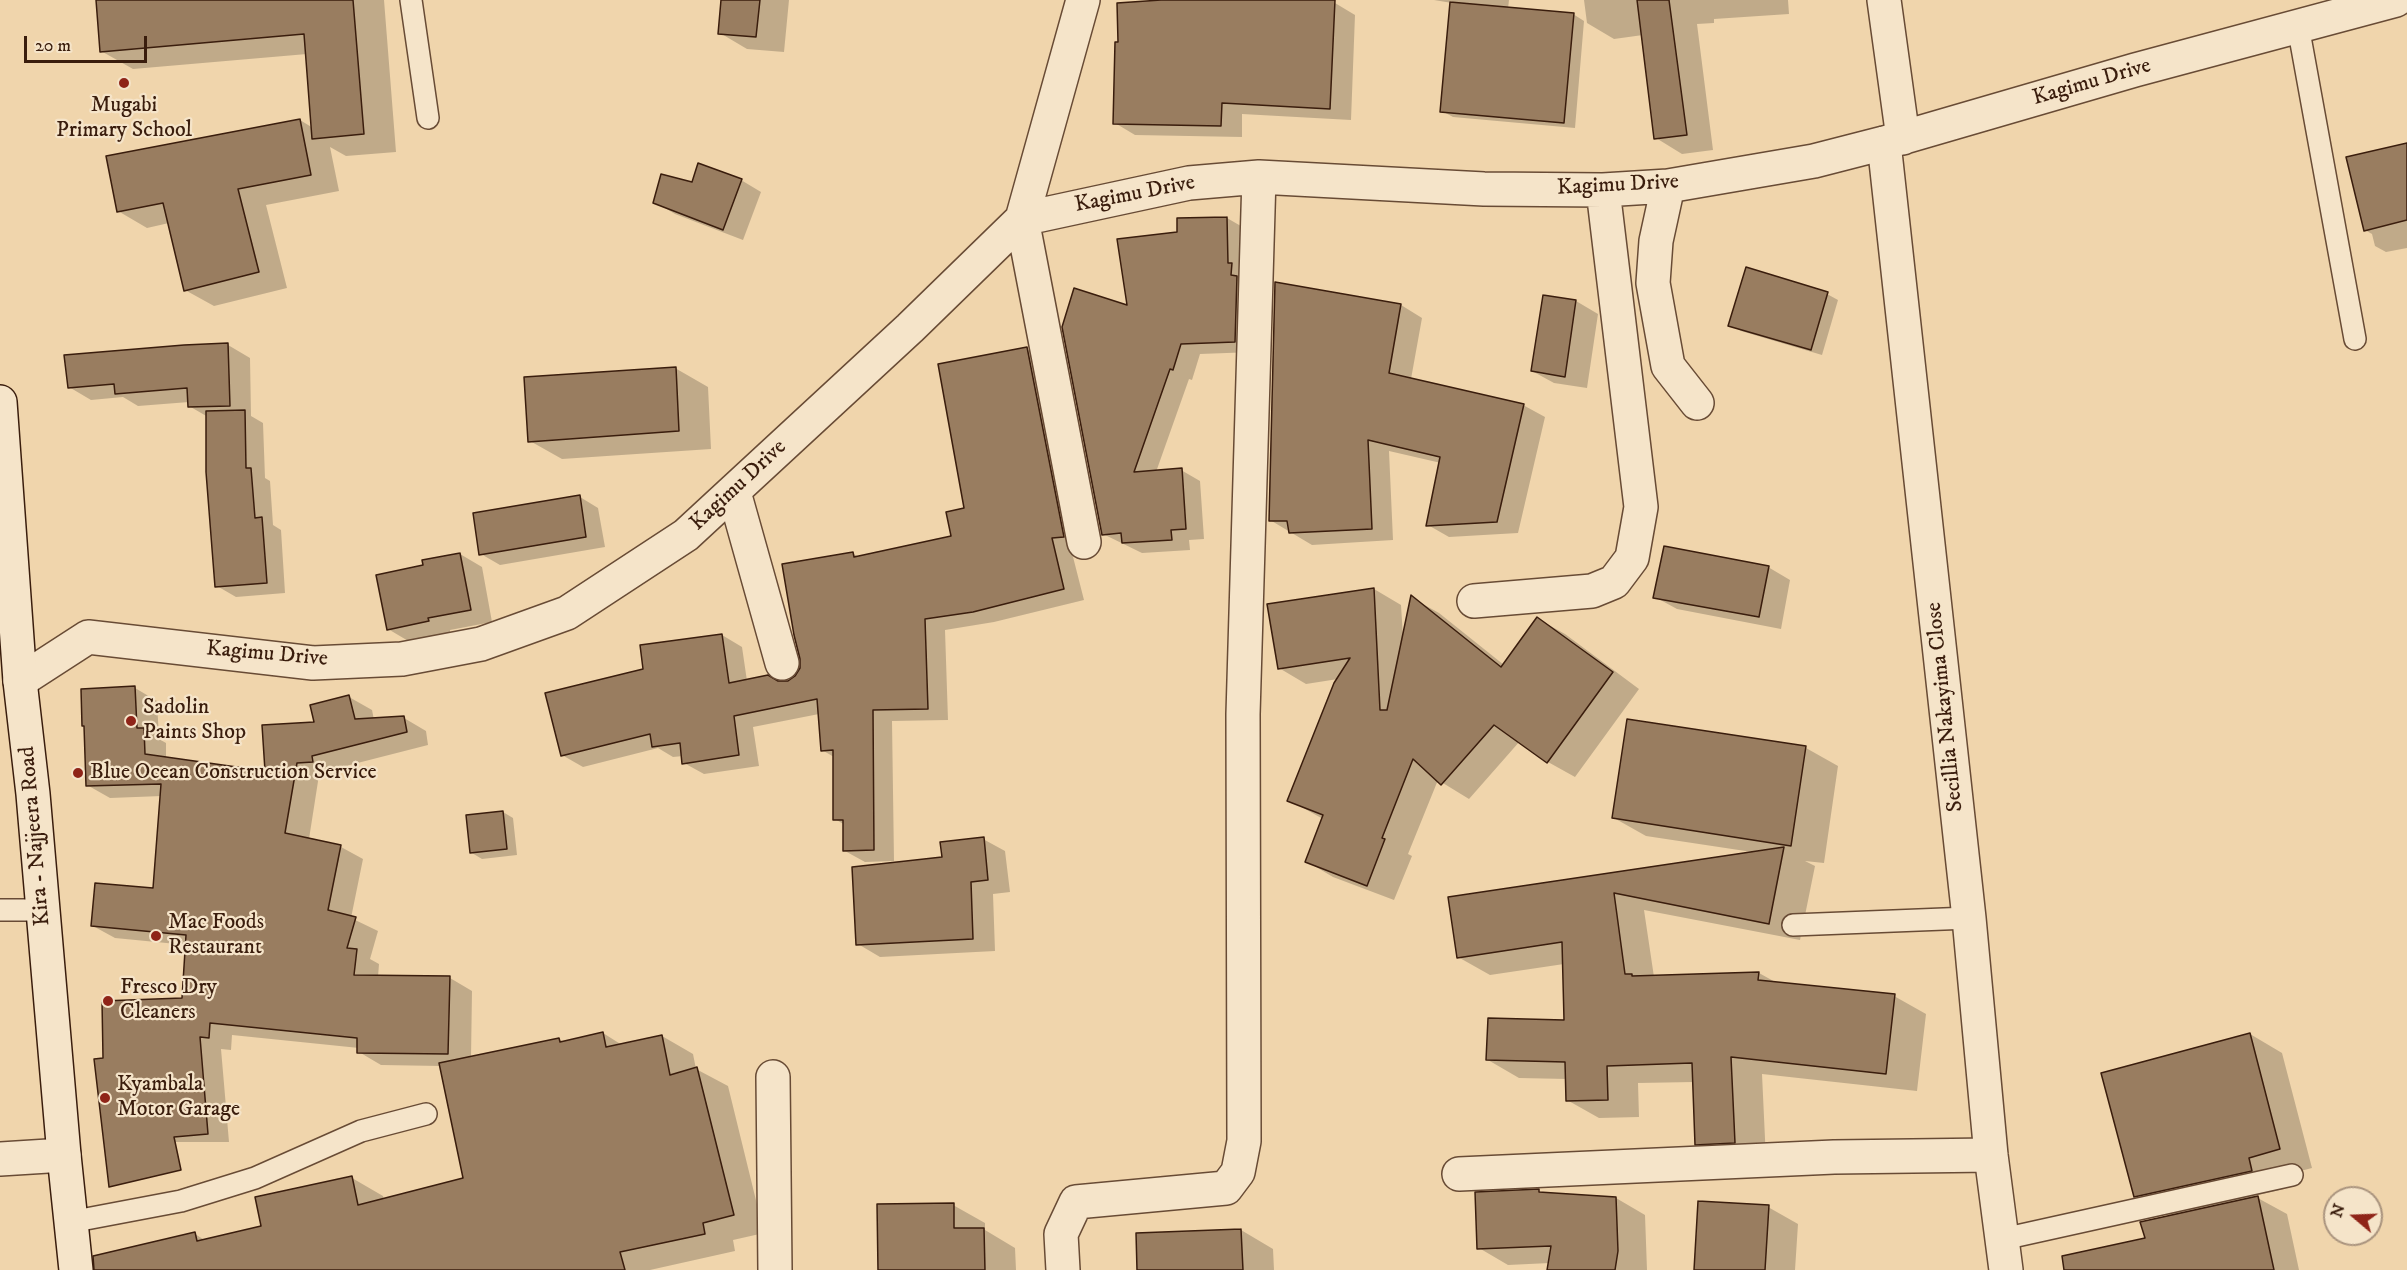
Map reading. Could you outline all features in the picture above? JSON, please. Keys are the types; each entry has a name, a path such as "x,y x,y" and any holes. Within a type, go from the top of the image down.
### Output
{"street":[{"path":"1083,0 1022,219 1084,542"},
{"name":"Secillia Nakayima Close","path":"1884,0 1894,141 1991,1155 2005,1254"},
{"name":"Kagimu Drive","path":"10,681 88,637 313,663 402,659 482,644 567,613 686,536 821,408 910,328 1022,219 1189,183 1259,177 1484,189 1603,190 1668,186 1814,161 1894,141 2135,70 2396,0"},
{"path":"1063,1270 1061,1234 1076,1203 1226,1188 1238,1172 1244,1141 1243,714 1259,177"},
{"path":"1668,186 1656,242 1653,283 1668,366 1697,403"},
{"path":"1474,601 1592,591 1614,582 1632,558 1641,507 1603,190"},
{"name":"Kira - Najjeera Road","path":"0,402 10,681 43,910 76,1270"},
{"path":"734,492 782,663"},
{"path":"773,1077 776,1270"},
{"path":"0,1159 64,1155"},
{"path":"1459,1174 1834,1157 1991,1155"}],"lane":[{"path":"411,0 428,118"},
{"path":"2298,26 2355,339"},
{"path":"0,910 43,910"},
{"path":"1793,925 1969,918"},
{"path":"70,1222 181,1201 255,1178 361,1131 426,1114"},
{"path":"2005,1254 2292,1175"}],"building":[{"path":"96,0 353,0 364,134 312,139 304,34 100,52"},
{"path":"721,0 760,0 756,37 718,34"},
{"path":"1161,0 1335,0 1330,109 1222,103 1221,126 1113,124 1115,42 1118,42 1117,3"},
{"path":"1637,0 1669,0 1687,135 1654,139"},
{"path":"1450,2 1574,13 1564,123 1440,112"},
{"path":"300,119 311,175 238,189 259,272 184,291 163,203 117,212 106,156"},
{"path":"2407,143 2407,220 2364,231 2346,157"},
{"path":"698,163 742,179 723,230 653,203 661,174 692,182"},
{"path":"1227,217 1228,263 1232,263 1231,275 1237,276 1235,342 1181,344 1134,472 1182,468 1186,529 1171,530 1172,540 1122,543 1121,533 1102,535 1062,327 1074,288 1127,305 1117,239 1177,232 1177,218"},
{"path":"1746,267 1828,292 1811,350 1728,326"},
{"path":"1275,282 1401,304 1389,373 1524,404 1497,522 1426,526 1440,457 1368,440 1372,529 1289,533 1287,521 1269,521"},
{"path":"1543,295 1576,300 1565,377 1531,371"},
{"path":"228,343 230,406 188,407 187,388 115,394 114,384 68,388 64,355"},
{"path":"1027,347 1064,537 1052,538 1064,589 973,612 925,619 928,709 873,710 874,850 843,851 843,820 833,820 833,750 821,751 817,699 734,716 739,755 682,764 680,743 652,747 650,734 561,756 545,693 643,669 640,645 722,634 729,683 768,675 778,681 788,681 795,676 800,668 800,659 782,564 853,552 854,557 951,536 946,512 964,508 938,364"},
{"path":"676,367 679,431 528,442 524,377"},
{"path":"245,410 246,468 251,468 255,518 262,517 267,583 215,587 206,472 206,411"},
{"path":"580,495 586,537 479,555 473,513"},
{"path":"1664,546 1769,566 1759,617 1653,598"},
{"path":"460,553 471,610 428,618 429,621 387,630 376,575 423,565 422,560"},
{"path":"1374,588 1380,710 1387,710 1411,595 1501,667 1537,617 1613,672 1547,763 1494,725 1441,785 1413,759 1382,838 1385,839 1367,886 1305,862 1323,815 1287,801 1334,683 1350,658 1278,669 1267,604"},
{"path":"135,686 137,728 144,728 145,754 265,771 262,725 314,722 310,705 349,695 355,719 404,716 407,732 312,756 313,762 297,763 285,833 341,845 328,910 356,917 347,948 357,949 354,975 450,976 448,1054 357,1053 357,1038 210,1023 209,1038 200,1037 208,1134 174,1137 181,1170 109,1187 94,1059 103,1058 102,1001 182,998 186,935 91,926 95,883 153,888 161,784 86,786 81,689"},
{"path":"1627,719 1806,746 1791,846 1612,818"},
{"path":"503,811 507,849 470,853 466,815"},
{"path":"984,837 988,880 971,882 973,939 856,945 852,867 942,857 940,842"},
{"path":"1784,847 1769,924 1614,893 1625,974 1632,974 1632,976 1759,972 1758,980 1895,994 1886,1074 1731,1057 1735,1143 1695,1145 1692,1063 1607,1066 1608,1100 1566,1101 1565,1062 1486,1060 1488,1018 1564,1020 1562,942 1457,958 1448,897"},
{"path":"603,1032 606,1047 662,1035 670,1075 697,1067 734,1215 703,1223 705,1234 620,1252 625,1270 94,1270 93,1256 195,1232 197,1241 261,1226 255,1197 352,1176 358,1205 463,1178 439,1063 559,1038 560,1042"},
{"path":"2250,1033 2280,1149 2249,1158 2252,1171 2134,1197 2101,1073"},
{"path":"1539,1189 1539,1192 1616,1197 1618,1251 1615,1270 1547,1270 1551,1246 1477,1249 1475,1192"},
{"path":"2258,1196 2274,1270 2064,1270 2062,1256 2145,1238 2140,1222"},
{"path":"1698,1201 1769,1205 1765,1270 1694,1270"},
{"path":"954,1203 954,1228 984,1228 985,1270 878,1270 877,1204"},
{"path":"1241,1229 1243,1270 1137,1270 1136,1233"}],"place":[{"name":"Mugabi Primary School","path":"124,83"},
{"name":"Sadolin Paints Shop","path":"131,721"},
{"name":"Blue Ocean Construction Service","path":"78,773"},
{"name":"Mac Foods Restaurant","path":"156,936"},
{"name":"Fresco Dry Cleaners","path":"108,1001"},
{"name":"Kyambala Motor Garage","path":"105,1098"}]}
